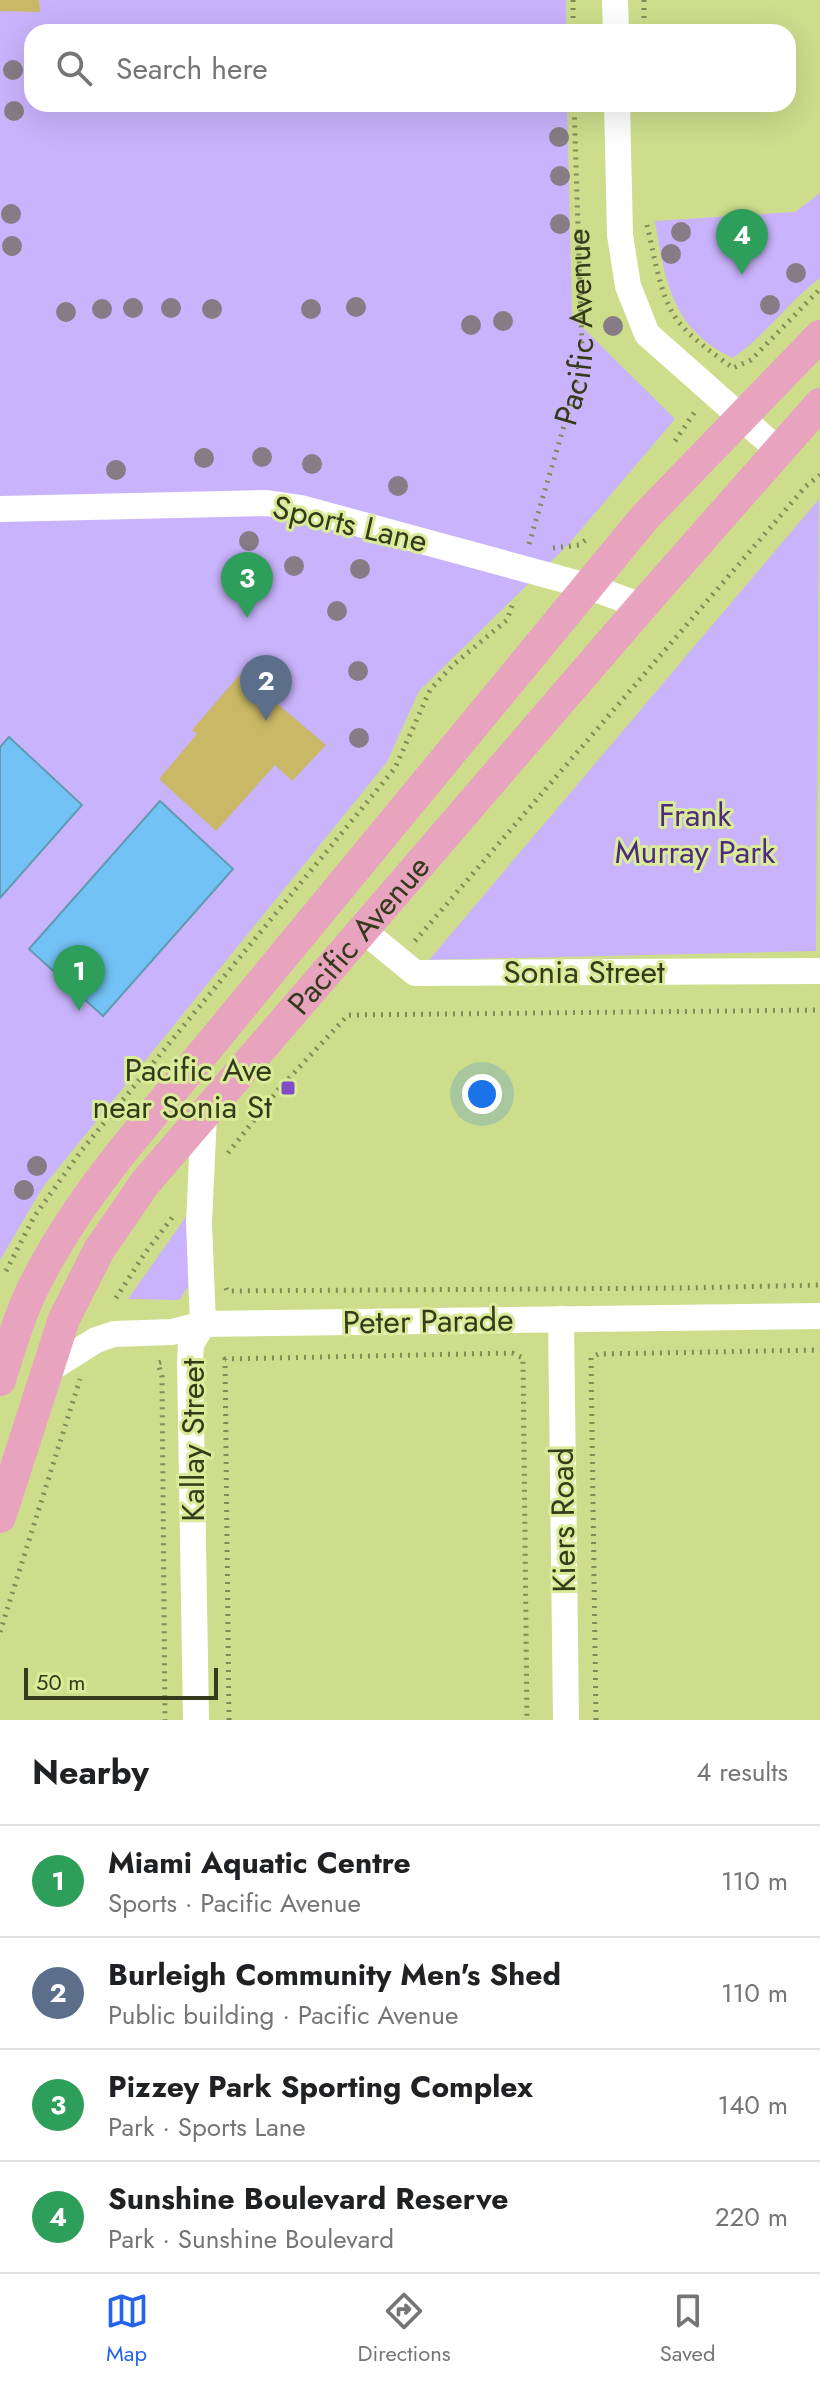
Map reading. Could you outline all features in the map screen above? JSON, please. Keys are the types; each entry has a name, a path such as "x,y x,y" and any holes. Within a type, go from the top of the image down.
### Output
{"main road":[{"path":"739,417 820,336"},
{"path":"779,451 820,404"},
{"name":"Pacific Avenue","path":"0,1380 24,1309 62,1234 94,1187 587,586 645,517 739,417"},
{"name":"Pacific Avenue","path":"0,1517 64,1319 79,1285 145,1183 779,451"},
{"path":"24,1309 64,1319"}],"street":[{"path":"615,0 616,24"},
{"name":"Pacific Avenue","path":"617,112 620,235 628,286 647,334 779,451"},
{"name":"Sports Lane","path":"0,509 267,503 326,514 587,586 642,606"},
{"name":"Sonia Street","path":"364,931 415,973 820,971"},
{"name":"Kallay Street","path":"196,1720 190,1361 191,1344 203,1324 199,1223 204,1114"},
{"name":"Peter Parade","path":"47,1371 96,1340 114,1334 172,1332 203,1324 820,1316"},
{"name":"Kiers Road","path":"561,1319 566,1720"}],"path":[{"path":"573,0 573,24"},
{"path":"644,0 644,24"},
{"name":"Pacific Avenue","path":"574,112 582,348 579,375 529,546 557,549 579,545 600,529"},
{"path":"647,223 672,312 694,336 733,368 751,360 820,289"},
{"path":"670,447 696,410"},
{"name":"Pacific Avenue","path":"414,941 806,486 820,475"},
{"path":"6,1271 34,1217 81,1151 395,768 430,690 453,665 507,620 514,600"},
{"name":"Pacific Avenue","path":"222,1160 278,1090 348,1015 820,1010"},
{"path":"116,1298 183,1203"},
{"name":"Peter Parade","path":"227,1291 820,1285"},
{"name":"Kiers Road","path":"596,1720 591,1358 598,1354 820,1350"},
{"name":"Peter Parade","path":"225,1359 512,1353 523,1358"},
{"name":"Kiers Road","path":"523,1358 527,1720"},
{"name":"Kallay Street","path":"225,1359 229,1720"},
{"name":"Kallay Street","path":"161,1362 158,1363 162,1377 165,1720"},
{"path":"0,1632 83,1370"}],"green space":[{"path":"0,0 566,0 566,24 24,24 24,112 567,112 572,317 675,419 567,546 419,691 387,762 43,1187 0,1260"},
{"path":"820,193 820,278 733,358 713,347 696,333 675,302 663,264 655,221 795,212"},
{"name":"Frank Murray Park","path":"819,499 816,951 429,960"},
{"path":"188,1214 188,1287 179,1300 128,1299"}],"water":[{"path":"9,737 82,805 0,898 0,747"},
{"path":"160,801 233,869 103,1016 29,949"}],"building":[{"path":"0,0 39,0 40,12 0,11"},
{"path":"241,673 326,745 292,781 275,765 216,831 159,779 197,734 192,730"}],"place":[{"name":"Sunshine Boulevard Reserve","path":"742,275"},
{"name":"Pizzey Park Sporting Complex","path":"247,618"},
{"name":"Burleigh Community Men's Shed","path":"266,721"},
{"name":"Miami Aquatic Centre","path":"79,1011"},
{"name":"Pacific Ave near Sonia St","path":"288,1088"}]}
